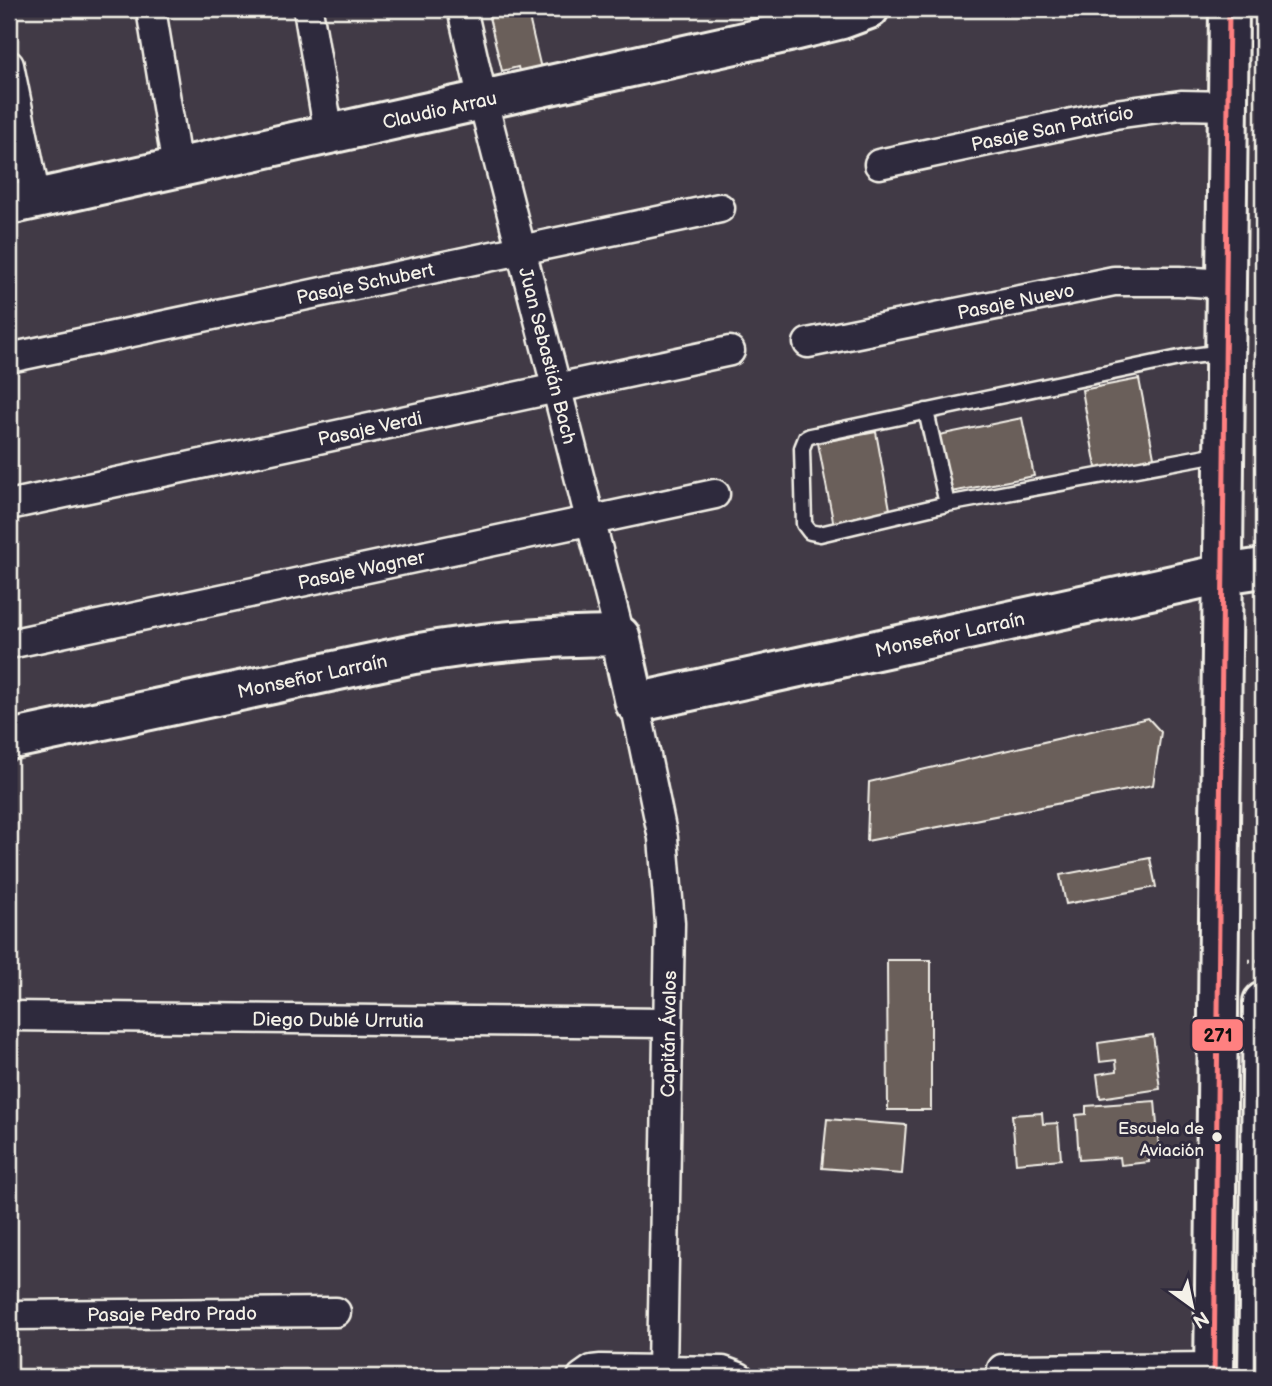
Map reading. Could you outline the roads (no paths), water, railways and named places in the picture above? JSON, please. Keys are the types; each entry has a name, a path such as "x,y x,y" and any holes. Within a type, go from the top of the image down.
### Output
{"street":[{"path":"151,9 177,168"},
{"path":"308,9 330,135"},
{"name":"Juan Sebastián Bach","path":"462,9 635,702"},
{"path":"1002,1369 1214,1372 1229,9"},
{"name":"Claudio Arrau","path":"22,202 483,101 851,12"},
{"path":"9,65 22,202"},
{"name":"Pasaje San Patricio","path":"879,164 1115,114 1181,105 1228,106"},
{"name":"Pasaje Schubert","path":"9,358 720,208"},
{"name":"Pasaje Nuevo","path":"808,343 1114,281 1226,284"},
{"name":"Pasaje Verdi","path":"9,505 730,351"},
{"name":"Pasaje Wagner","path":"9,643 715,494"},
{"name":"Monseñor Larraín","path":"635,702 1223,574 1263,568"},
{"name":"Monseñor Larraín","path":"9,740 464,645 554,637 620,636"},
{"name":"Capitán Ávalos","path":"635,702 656,795 670,923 662,1370"},
{"path":"1258,1377 1263,1002"},
{"name":"Diego Dublé Urrutia","path":"9,1016 667,1023"},
{"name":"Pasaje Pedro Prado","path":"9,1315 336,1312"},
{"path":"582,1377 601,1368 723,1371 739,1377"}],"lane":[{"path":"1224,453 947,504 820,534 810,532 804,524 802,448 806,438 1184,357 1226,352"},
{"path":"926,411 947,504"}],"place":[{"name":"Escuela de Aviación","path":"1217,1137"}]}
